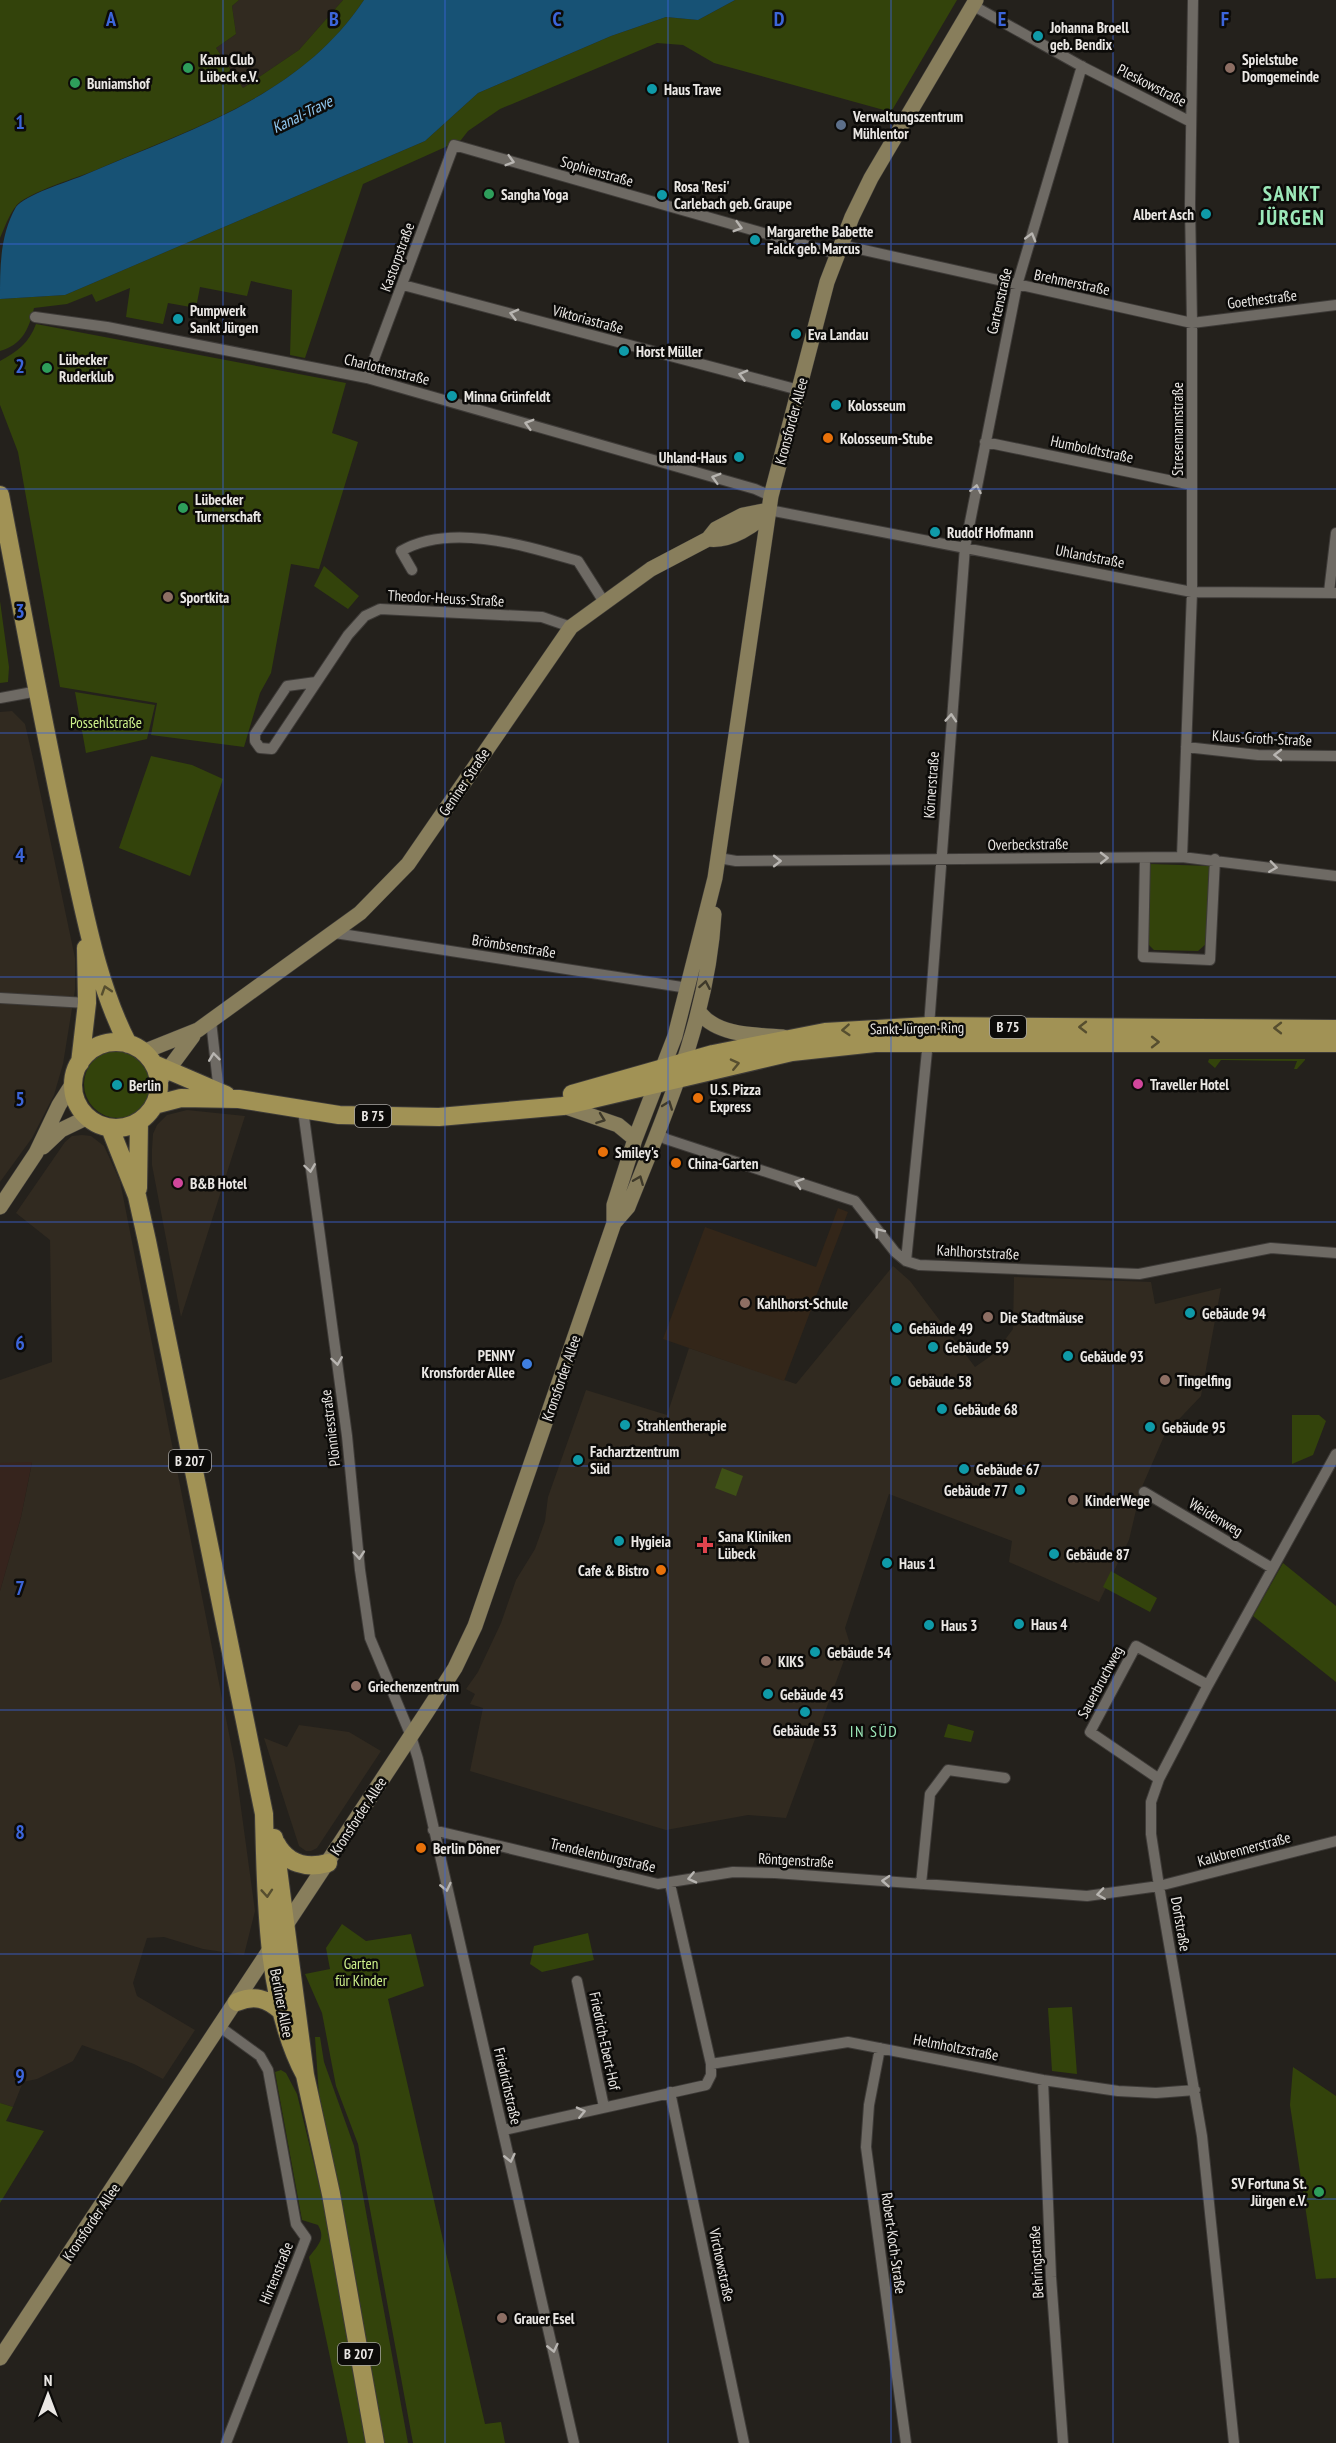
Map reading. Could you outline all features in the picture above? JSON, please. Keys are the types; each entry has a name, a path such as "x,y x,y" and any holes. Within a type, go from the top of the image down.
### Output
{"main road":[{"name":"Kronsforder Allee","path":"0,2358 411,1736 455,1668 475,1626 614,1223 614,1206 635,1139 700,1013 712,946 716,878 770,503 839,250 876,170 974,3"},
{"path":"0,495 75,869 100,972 117,1021 150,1062 154,1105 139,1121 130,1126 110,1128 88,1117 75,1095 74,1083"},
{"name":"Geniner Straße","path":"150,1062 205,1026 360,914 408,864 572,627 651,569 708,539 716,529 743,514 770,503"},
{"path":"0,1207 36,1153 59,1105 74,1083 80,1063 87,1002 86,957 75,869"},
{"name":"Kronsforder Allee","path":"614,1223 628,1207 657,1133 688,988 716,878"},
{"path":"700,1013 712,1024 732,1030 789,1037"},
{"name":"Geniner Straße","path":"150,1062 205,1026"},
{"name":"Sankt-Jürgen-Ring","path":"509,1111 671,1072 928,1034 1336,1029"},
{"name":"Sankt-Jürgen-Ring","path":"154,1105 181,1098 239,1099 303,1110 409,1117 563,1106 789,1037 825,1032 1336,1043"},
{"path":"80,1063 101,1045 150,1062"},
{"name":"Sankt-Jürgen-Ring","path":"150,1062 239,1099"},
{"path":"563,1106 618,1125 635,1139"},
{"path":"36,1153 62,1130 88,1117"},
{"name":"B 207","path":"137,1196 139,1121"},
{"name":"B 207","path":"110,1128 137,1196 264,1814 275,1840 287,1925"},
{"name":"Berliner Allee","path":"264,1814 272,1947 281,2011 293,2053 305,2075"},
{"path":"275,1840 290,1860 303,1865 328,1863"},
{"name":"Berliner Allee","path":"287,1925 305,2075"},
{"path":"237,2002 258,1998 273,2004 281,2011"},
{"name":"B 207","path":"305,2075 331,2194 375,2443"}],"street":[{"name":"Stresemannstraße","path":"1182,857 1192,592 1190,204 1193,0"},
{"name":"Pleskowstraße","path":"974,3 1082,66 1191,122"},
{"name":"Gartenstraße","path":"965,547 1017,285 1082,66"},
{"name":"Sophienstraße","path":"454,145 839,250"},
{"name":"Kastorpstraße","path":"367,378 454,145"},
{"name":"Brehmerstraße","path":"839,250 1192,323"},
{"name":"Viktoriastraße","path":"403,285 800,390"},
{"name":"Goethestraße","path":"1192,323 1336,305"},
{"name":"Charlottenstraße","path":"35,316 367,378 755,489 770,503"},
{"name":"Humboldtstraße","path":"985,442 1192,485"},
{"name":"Uhlandstraße","path":"770,503 965,547 1192,592 1332,592"},
{"path":"1332,592 1336,533"},
{"path":"412,570 401,550 414,543 442,539 511,542 578,561 604,602"},
{"name":"Körnerstraße","path":"906,1261 928,1034 965,547"},
{"name":"Theodor-Heuss-Straße","path":"316,682 287,686 255,734 255,741 261,748 272,749 316,682 365,616 380,609 542,617 572,627"},
{"path":"0,698 38,691"},
{"name":"Klaus-Groth-Straße","path":"1186,747 1258,755 1336,756"},
{"name":"Overbeckstraße","path":"719,858 736,861 1182,857 1215,859 1336,876"},
{"path":"1145,858 1143,957 1210,960 1215,859"},
{"name":"Brömbsenstraße","path":"335,933 688,988"},
{"path":"0,998 87,1002"},
{"path":"205,1026 219,1092"},
{"name":"Plönniesstraße","path":"303,1110 347,1436 360,1570 370,1638 411,1736"},
{"path":"657,1133 666,1140 855,1201 895,1252 906,1261"},
{"name":"Kahlhorststraße","path":"906,1261 919,1265 1139,1274 1271,1248 1336,1254"},
{"name":"Dorfstraße","path":"1234,2443 1195,2090 1151,1834 1151,1802 1159,1779 1208,1685 1336,1454"},
{"name":"Weidenweg","path":"1144,1492 1272,1568"},
{"name":"Sauerbruchweg","path":"1159,1779 1090,1732 1136,1646 1208,1685"},
{"name":"Friedrichstraße","path":"411,1736 504,2130 574,2443"},
{"path":"921,1884 930,1794 948,1770 1005,1778"},
{"name":"Trendelenburgstraße","path":"433,1830 658,1884 670,1884 711,2064 711,2075 706,2085 670,2092"},
{"name":"Kalkbrennerstraße","path":"1159,1886 1336,1841"},
{"name":"Röntgenstraße","path":"670,1884 695,1877 734,1872 820,1875 1087,1896 1159,1886"},
{"name":"Friedrich-Ebert-Hof","path":"577,1981 604,2107"},
{"name":"Hirtenstraße","path":"220,2028 260,2055 268,2070 296,2224 306,2238 226,2443"},
{"name":"Helmholtzstraße","path":"711,2064 848,2042 1043,2080 1118,2091 1156,2093 1195,2090"},
{"name":"Robert-Koch-Straße","path":"880,2048 869,2104 866,2147 906,2443"},
{"name":"Behringstraße","path":"1043,2080 1051,2277 1063,2443"},
{"path":"504,2130 670,2092"},
{"name":"Virchowstraße","path":"670,2092 744,2443"}],"shaded area":[{"path":"239,0 343,0 299,50 243,88 216,48 236,34 232,6"},
{"path":"12,711 25,724 34,763 75,958 75,990 63,1064 54,1095 32,1138 0,1182 0,712"},
{"path":"187,1110 245,1116 181,1317 152,1165 152,1149 153,1134 157,1125 167,1115"},
{"path":"72,1136 91,1136 104,1146 120,1181 235,1764 255,1911 244,1955 203,1949 164,1937 147,1938 133,1983 137,1996 195,2030 163,2079 134,2064 82,2045 73,2061 37,2079 23,2082 13,2107 0,2103 0,1591 21,1517 32,1463 0,1463 0,1380 52,1362 50,1240 16,1213 65,1142"},
{"name":"Kahlhorst-Schule","path":"838,1208 848,1212 784,1381 663,1339 705,1227 816,1267"},
{"name":"Sana Kliniken Lübeck","path":"893,1266 910,1281 975,1367 995,1353 1013,1329 1014,1277 1151,1282 1155,1304 1221,1288 1201,1396 1165,1434 1141,1489 1129,1540 1099,1602 1009,1562 1012,1541 889,1494 845,1628 850,1644 786,1818 748,1815 666,1830 470,1771 483,1708 470,1704 475,1694 466,1689 478,1672 501,1623 516,1580 535,1549 545,1521 548,1497 586,1390 667,1415 689,1348 796,1384"},
{"path":"32,1462 21,1517 0,1591 0,1463"},
{"path":"299,1725 349,1732 381,1751 317,1848 311,1851 306,1851 299,1846 264,1738 287,1747"}],"green space":[{"name":"Buniamshof","path":"0,0 239,0 232,6 236,34 216,48 243,88 299,50 343,0 364,0 338,33 309,61 278,84 171,139 28,197 14,209 0,238"},
{"path":"735,0 957,0 891,112 714,63 683,45 657,43 500,109 468,131 461,140 363,184 305,358 290,355 292,290 251,281 247,296 200,287 196,308 168,303 163,324 126,317 130,288 96,302 92,294 67,304 34,308 30,323 23,335 14,345 0,351 0,299 65,295 425,141 478,93 611,36 666,17 698,20"},
{"name":"Lübecker Turnerschaft","path":"36,324 346,383 332,433 358,442 319,569 291,564 271,673 260,693 244,747 151,735 157,703 60,687 18,452 0,405 0,361 22,346 30,337"},
{"path":"324,566 359,596 348,609 314,586"},
{"path":"0,601 9,667 8,682 0,683"},
{"name":"Possehlstraße","path":"75,692 155,705 147,739 86,753"},
{"path":"151,756 192,765 223,779 190,876 119,848"},
{"path":"1150,864 1210,866 1206,944 1198,951 1154,950 1149,945 1146,937"},
{"path":"118,1050 131,1053 142,1060 149,1071 152,1084 149,1097 142,1108 131,1115 118,1118 105,1115 94,1108 87,1097 84,1084 87,1071 94,1060 105,1053"},
{"path":"1209,1059 1305,1060 1297,1069 1294,1069 1297,1061 1221,1060 1215,1068 1208,1062"},
{"path":"1292,1415 1319,1415 1326,1421 1313,1455 1292,1464"},
{"path":"722,1468 743,1476 736,1496 715,1488"},
{"path":"1283,1563 1336,1606 1336,1682 1253,1616"},
{"path":"1111,1571 1157,1598 1150,1612 1103,1587"},
{"path":"948,1724 974,1731 971,1742 944,1737"},
{"name":"Garten für Kinder","path":"342,1924 366,1941 411,1934 424,1986 388,1999 485,2424 501,2422 505,2443 413,2443 358,2144 336,2086 322,2013 305,1974 330,1969 326,1948"},
{"path":"588,1933 594,1960 542,1972 530,1964 534,1946"},
{"path":"1072,2007 1077,2074 1052,2071 1048,2008"},
{"path":"315,2037 320,2037 324,2062 354,2146 408,2443 381,2443 319,2096"},
{"name":"SV Fortuna St. Jürgen e.V.","path":"1293,2067 1336,2096 1336,2278 1316,2279 1290,2105"},
{"path":"281,2070 286,2073 297,2094 324,2205 367,2443 348,2443 309,2257 320,2242 321,2234 318,2225 302,2220 275,2072"},
{"path":"0,2103 13,2107 6,2121 44,2131 0,2203"}],"water":[{"name":"Kanal-Trave","path":"364,0 735,0 698,20 666,17 611,36 478,93 425,141 65,295 0,299 4,240 11,218 21,202 47,189 199,127 273,87 307,63 337,34"}],"place":[{"name":"Johanna Broell geb. Bendix","path":"1038,36"},
{"name":"Kanu Club Lübeck e.V.","path":"188,68"},
{"name":"Spielstube Domgemeinde","path":"1230,68"},
{"name":"Buniamshof","path":"75,83"},
{"name":"Haus Trave","path":"652,89"},
{"name":"Verwaltungszentrum Mühlentor","path":"841,125"},
{"name":"Sangha Yoga","path":"489,194"},
{"name":"Rosa 'Resi' Carlebach geb. Graupe","path":"662,195"},
{"name":"Albert Asch","path":"1206,214"},
{"name":"Margarethe Babette Falck geb. Marcus","path":"755,240"},
{"name":"Pumpwerk Sankt Jürgen","path":"178,319"},
{"name":"Eva Landau","path":"796,334"},
{"name":"Horst Müller","path":"624,351"},
{"name":"Lübecker Ruderklub","path":"47,368"},
{"name":"Minna Grünfeldt","path":"452,396"},
{"name":"Kolosseum","path":"836,405"},
{"name":"Kolosseum-Stube","path":"828,438"},
{"name":"Uhland-Haus","path":"739,457"},
{"name":"Lübecker Turnerschaft","path":"183,508"},
{"name":"Rudolf Hofmann","path":"935,532"},
{"name":"Sportkita","path":"168,597"},
{"name":"Traveller Hotel","path":"1138,1084"},
{"name":"Berlin","path":"117,1085"},
{"name":"U.S. Pizza Express","path":"698,1098"},
{"name":"Smiley's","path":"603,1152"},
{"name":"China-Garten","path":"676,1163"},
{"name":"B&B Hotel","path":"178,1183"},
{"name":"Kahlhorst-Schule","path":"745,1303"},
{"name":"Gebäude 94","path":"1190,1313"},
{"name":"Die Stadtmäuse","path":"988,1317"},
{"name":"Gebäude 49","path":"897,1328"},
{"name":"Gebäude 59","path":"933,1347"},
{"name":"Gebäude 93","path":"1068,1356"},
{"name":"PENNY Kronsforder Allee","path":"527,1364"},
{"name":"Tingelfing","path":"1165,1380"},
{"name":"Gebäude 58","path":"896,1381"},
{"name":"Gebäude 68","path":"942,1409"},
{"name":"Strahlentherapie","path":"625,1425"},
{"name":"Gebäude 95","path":"1150,1427"},
{"name":"Facharztzentrum Süd","path":"578,1460"},
{"name":"Gebäude 67","path":"964,1469"},
{"name":"Gebäude 77","path":"1020,1490"},
{"name":"KinderWege","path":"1073,1500"},
{"name":"Hygieia","path":"619,1541"},
{"name":"Sana Kliniken Lübeck","path":"705,1545"},
{"name":"Gebäude 87","path":"1054,1554"},
{"name":"Haus 1","path":"887,1563"},
{"name":"Cafe & Bistro","path":"661,1570"},
{"name":"Haus 4","path":"1019,1624"},
{"name":"Haus 3","path":"929,1625"},
{"name":"Gebäude 54","path":"815,1652"},
{"name":"KIKS","path":"766,1661"},
{"name":"Griechenzentrum","path":"356,1686"},
{"name":"Gebäude 43","path":"768,1694"},
{"name":"Gebäude 53","path":"805,1712"},
{"name":"Berlin Döner","path":"421,1848"},
{"name":"SV Fortuna St. Jürgen e.V.","path":"1319,2192"},
{"name":"Grauer Esel","path":"502,2318"}],"district":[{"name":"SANKT JÜRGEN","path":"1292,205"},
{"name":"IN SÜD","path":"874,1731"}]}
